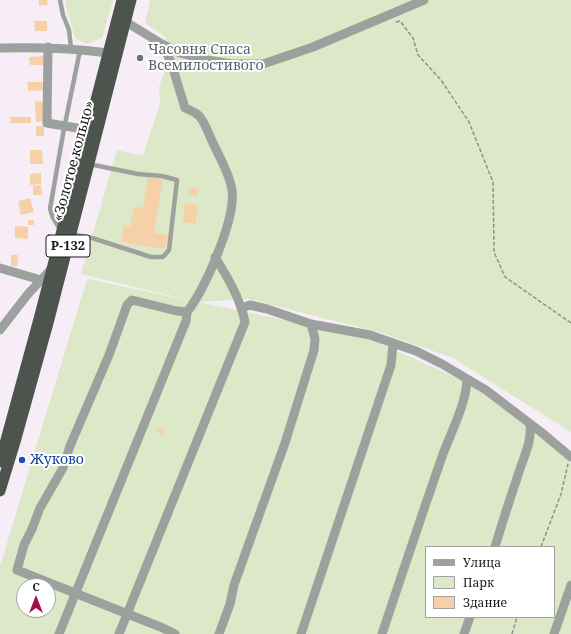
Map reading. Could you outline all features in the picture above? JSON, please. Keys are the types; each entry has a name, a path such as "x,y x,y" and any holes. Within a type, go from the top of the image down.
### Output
{"highway":[{"name":"«Золотое кольцо»","path":"0,490 15,442 64,260 66,233 88,130 122,0"},
{"name":"«Золотое кольцо»","path":"0,462 3,438 53,267 89,164 131,0"}],"street":[{"path":"126,22 180,53 207,60 232,64 263,64 313,47 424,0"},
{"path":"59,634 186,321 187,312 194,303 215,257 225,231 232,206 232,189 225,167 199,116 185,108 171,62 162,44"},
{"path":"48,47 47,123 88,130"},
{"path":"0,48 48,47 108,53"},
{"path":"119,634 245,322 242,308 230,281 215,257"},
{"path":"0,330 41,280 53,267 64,260"},
{"path":"0,268 41,280"},
{"path":"175,634 17,570 24,545 40,508 63,468 70,446 109,355 127,305 132,300 187,312"},
{"path":"242,308 250,305 311,324 370,335 416,351 442,364 486,390 570,456"},
{"path":"219,634 230,604 237,578 285,443 314,350 315,339 311,324"},
{"path":"301,634 391,365 394,344"},
{"path":"382,634 443,454 462,404 467,387 467,379"},
{"path":"495,546 528,447 531,435 530,424"},
{"path":"554,634 571,585"},
{"path":"464,634 470,618"}],"lane":[{"path":"60,0 63,15 76,49 65,126 50,209 53,218 66,233 92,238 151,257 163,256 169,250 177,180 162,176 138,174 89,164"}],"path":[{"path":"394,22 400,21 413,38 418,55 441,80 469,122 493,182 494,252 505,277 571,323"},
{"path":"541,546 561,494 570,456"},
{"path":"512,634 518,618"}],"green space":[{"path":"66,0 113,0 102,38 87,44 75,38 66,6"},
{"path":"150,0 571,0 571,432 453,358 382,333 249,299 198,302 81,274 117,150 143,156 160,103 159,87 171,53 164,36 145,23"},
{"path":"87,279 366,337 479,388 569,457 571,466 571,634 0,634 0,566"}],"building":[{"path":"39,0 47,0 48,5 39,6"},
{"path":"34,21 47,21 47,31 35,31"},
{"path":"46,56 46,65 30,65 29,57"},
{"path":"27,82 44,82 44,90 28,91"},
{"path":"43,101 44,121 36,122 35,102"},
{"path":"10,117 31,117 31,123 10,123"},
{"path":"36,126 44,126 44,136 36,136"},
{"path":"30,150 42,150 43,164 30,164"},
{"path":"41,173 41,184 30,185 30,174"},
{"path":"148,177 163,180 154,233 168,235 165,249 121,242 124,226 130,227 134,207 143,208"},
{"path":"41,185 42,195 33,195 33,186"},
{"path":"189,187 198,189 197,196 188,194"},
{"path":"30,198 34,212 21,215 18,201"},
{"path":"185,203 198,205 195,224 183,222"},
{"path":"28,220 34,220 34,225 28,225"},
{"path":"15,226 28,227 28,239 15,238"},
{"path":"11,255 18,255 17,266 11,266"},
{"path":"158,427 165,429 163,435 156,432"}],"place":[{"name":"Часовня Спаса Всемилостивого","path":"140,58"},
{"name":"Жуково","path":"22,460"}]}
